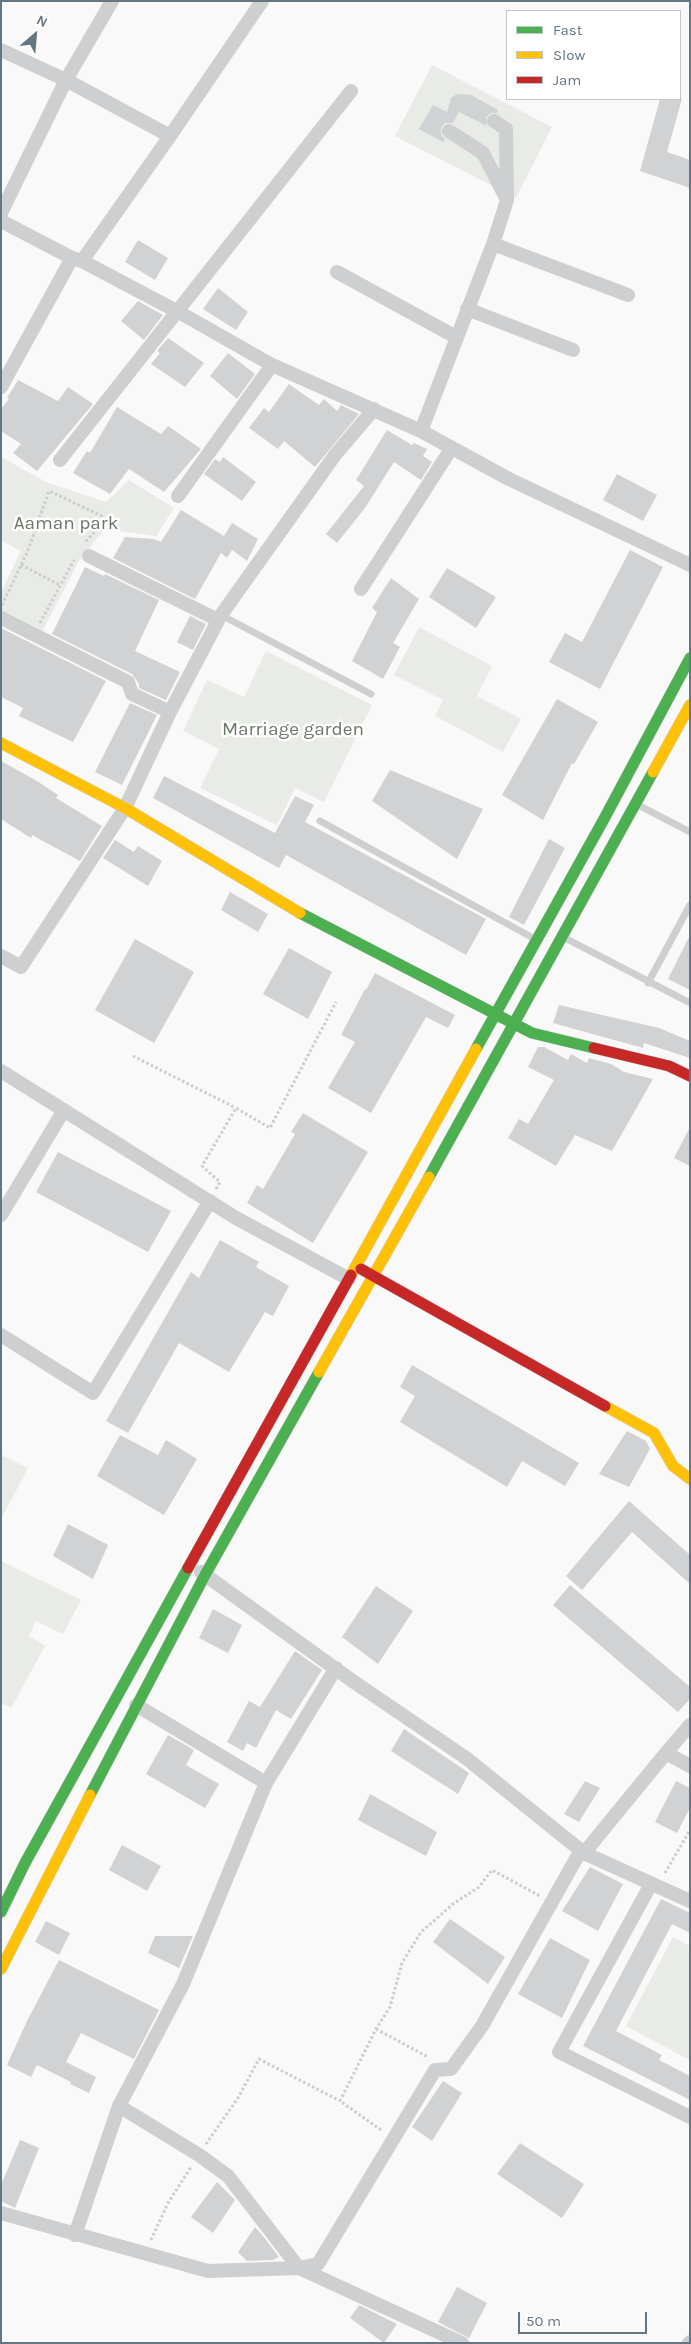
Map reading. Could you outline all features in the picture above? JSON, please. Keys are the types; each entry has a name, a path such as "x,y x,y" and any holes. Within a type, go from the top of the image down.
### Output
{"main road":[{"path":"1,1970 69,1809 190,1564 497,1013 546,946 554,932 626,799 690,658"},
{"path":"1,1912 136,1705 205,1575 514,1024 546,946 626,799 690,705"},
{"path":"1,743 125,808 285,906 497,1013 532,1033 669,1066 690,1076"},
{"path":"356,1266 654,1433 673,1466 690,1479"},
{"path":"276,1411 292,1421"}],"street":[{"path":"1,213 66,80 112,1"},
{"path":"1,387 77,260 170,136 262,1"},
{"path":"1,50 66,80 170,136"},
{"path":"60,460 351,91"},
{"path":"421,431 493,244 507,200 506,129 494,121"},
{"path":"449,131 483,153 507,200"},
{"path":"1,221 177,311 272,365 421,431 509,479 690,565"},
{"path":"493,244 628,295"},
{"path":"338,272 456,337"},
{"path":"467,309 573,350"},
{"path":"178,496 272,365"},
{"path":"1,956 21,967 125,808 170,712 219,617 335,455 374,409"},
{"path":"361,589 451,449"},
{"path":"82,553 219,617"},
{"path":"5,614 128,682 132,694 170,712"},
{"path":"1,1071 210,1201 349,1279"},
{"path":"1,1215 64,1110"},
{"path":"1,1335 93,1393 210,1201"},
{"path":"190,1564 466,1758 583,1851 690,1902"},
{"path":"75,2235 119,2106 183,1984 266,1783 336,1668"},
{"path":"136,1705 266,1783"},
{"path":"1,2213 75,2235 208,2270 299,2268 318,2264 435,2070 451,2069 482,2026 583,1851 690,1726"},
{"path":"666,1753 690,1766"},
{"path":"654,1885 559,2052 690,2116"},
{"path":"119,2106 199,2155 228,2176 299,2268 462,2343"}],"lane":[{"path":"219,617 371,694"},
{"path":"626,799 690,832"},
{"path":"320,821 546,946"},
{"path":"648,983 690,905"},
{"path":"554,932 648,983 690,1003"}],"path":[{"path":"5,614 1,606 21,565 49,491 102,516 82,553 60,585 39,624 32,620"},
{"path":"21,565 60,585"},
{"path":"134,1056 236,1108 270,1128 336,1002"},
{"path":"210,1201 220,1182 202,1166 236,1108"},
{"path":"654,1885 690,1830"},
{"path":"340,2101 376,2029 390,2007 402,1963 420,1932 453,1904 479,1887 492,1870 552,1902"},
{"path":"376,2029 451,2069"},
{"path":"201,2152 238,2098 259,2059 340,2101 394,2139"},
{"path":"145,2254 168,2202 192,2165"}],"green space":[{"path":"432,65 552,127 516,198 395,136"},
{"name":"Aaman park","path":"1,457 46,482 106,502 129,480 174,508 156,536 105,529 80,559 41,634 1,613 1,592 21,551 1,540"},
{"path":"419,627 492,666 477,696 521,719 503,752 435,716 443,700 394,675"},
{"name":"Marriage garden","path":"266,651 372,705 324,802 295,788 277,825 200,788 219,749 183,731 207,680 244,697"},
{"path":"1,1455 28,1468 1,1519"},
{"path":"1,1561 81,1600 63,1634 36,1621 29,1636 45,1646 11,1708 1,1703"},
{"path":"673,1937 690,1946 690,2060 626,2026"}],"building":[{"path":"457,94 471,95 498,110 497,113 491,113 486,117 487,126 459,112 453,123 445,123 441,127 441,135 445,139 443,142 419,129 433,105 447,112 451,98"},
{"path":"682,99 667,152 690,160 690,188 640,171 660,100"},
{"path":"138,240 168,258 155,280 125,262"},
{"path":"218,288 248,312 236,330 203,309"},
{"path":"138,301 163,315 144,340 121,321"},
{"path":"168,338 204,363 185,387 151,364 160,353 157,351"},
{"path":"228,353 255,374 237,399 210,376"},
{"path":"18,380 58,401 68,387 93,404 37,471 13,453 21,444 1,431 1,409 9,399 7,398"},
{"path":"289,384 319,405 324,399 337,411 341,405 359,414 315,467 284,441 278,449 249,428 264,408 269,412"},
{"path":"117,407 161,434 168,426 201,449 164,492 129,469 110,494 73,473 87,451 90,453"},
{"path":"387,430 412,445 414,443 427,449 423,456 432,462 421,480 394,462 365,508 337,543 326,534 364,486 356,480"},
{"path":"223,457 256,482 242,501 204,474 215,459 220,462"},
{"path":"617,474 657,495 643,521 603,500"},
{"path":"181,510 224,536 232,523 258,539 247,561 232,550 227,558 221,553 195,599 113,558 125,537 154,539 161,542"},
{"path":"630,550 663,567 600,689 549,662 565,633 582,642"},
{"path":"85,567 104,576 105,574 159,600 135,651 180,672 166,700 139,688 139,684 132,674 52,634"},
{"path":"447,568 496,597 476,628 429,597"},
{"path":"391,578 419,599 393,643 400,647 383,679 352,661 377,612 372,608"},
{"path":"190,616 206,624 193,650 177,642"},
{"path":"1,628 106,681 73,742 19,716 23,708 1,697"},
{"path":"557,699 598,722 574,764 572,763 543,820 502,795"},
{"path":"130,703 157,715 122,785 95,772"},
{"path":"1,761 37,781 58,795 56,798 102,826 80,861 32,835 31,838 1,819"},
{"path":"390,770 483,809 457,859 372,801"},
{"path":"164,776 275,833 295,796 314,805 305,822 486,919 466,955 286,855 279,868 153,798"},
{"path":"549,839 565,848 524,925 509,917"},
{"path":"115,840 134,852 138,846 162,861 148,886 103,858"},
{"path":"230,892 268,914 258,932 221,910"},
{"path":"690,935 690,990 668,979"},
{"path":"135,939 194,972 154,1043 95,1010"},
{"path":"289,948 332,972 308,1019 263,994"},
{"path":"375,973 455,1015 448,1028 426,1017 371,1113 328,1088 355,1042 341,1035"},
{"path":"559,1005 659,1028 690,1041 690,1058 644,1043 643,1048 553,1023"},
{"path":"538,1047 544,1047 568,1060 571,1054 587,1063 589,1058 611,1064 624,1072 653,1079 612,1151 575,1135 556,1166 508,1138 519,1119 528,1124 554,1080 528,1067"},
{"path":"303,1113 368,1152 313,1243 247,1203 257,1185 263,1189 295,1134 291,1132"},
{"path":"690,1127 690,1166 674,1158"},
{"path":"58,1152 171,1211 148,1252 36,1192"},
{"path":"220,1240 259,1262 256,1267 289,1286 273,1316 265,1312 229,1372 179,1343 128,1433 106,1421 191,1272 199,1278"},
{"path":"412,1365 579,1463 565,1486 522,1461 507,1487 400,1422 415,1396 400,1387"},
{"path":"627,1431 646,1441 650,1449 629,1487 599,1474"},
{"path":"120,1435 158,1455 166,1440 197,1459 164,1515 97,1476"},
{"path":"629,1501 690,1555 690,1584 632,1532 582,1590 566,1576"},
{"path":"68,1524 108,1545 93,1579 53,1556"},
{"path":"570,1585 690,1687 690,1699 678,1712 553,1605"},
{"path":"376,1586 413,1611 378,1664 342,1637"},
{"path":"213,1609 242,1625 228,1653 199,1638"},
{"path":"295,1651 322,1670 291,1719 276,1710 256,1748 247,1743 243,1751 227,1742 249,1701 260,1707"},
{"path":"404,1729 469,1773 458,1794 391,1751"},
{"path":"168,1735 194,1750 186,1765 219,1784 205,1808 146,1774"},
{"path":"585,1781 600,1788 579,1822 564,1814"},
{"path":"676,1781 690,1788 690,1808 677,1833 655,1822"},
{"path":"370,1794 437,1832 426,1856 358,1820"},
{"path":"122,1845 161,1866 147,1891 109,1870"},
{"path":"590,1867 623,1884 598,1931 562,1911"},
{"path":"661,1899 690,1913 690,1933 672,1924 616,2031 662,2055 659,2060 690,2076 690,2100 583,2046"},
{"path":"450,1919 505,1957 488,1984 433,1942"},
{"path":"46,1921 70,1933 59,1955 35,1942"},
{"path":"155,1936 193,1936 179,1968 148,1953"},
{"path":"550,1938 590,1960 562,2018 518,1994"},
{"path":"59,1960 159,2010 134,2059 81,2033 66,2062 96,2077 89,2093 37,2065 31,2077 7,2065 27,2021"},
{"path":"443,2081 462,2093 432,2141 412,2127"},
{"path":"20,2140 39,2148 15,2208 1,2201 1,2185"},
{"path":"520,2143 584,2184 562,2218 497,2174"},
{"path":"217,2182 235,2200 213,2233 191,2217"},
{"path":"255,2227 279,2257 273,2260 247,2261 238,2252"},
{"path":"457,2287 487,2303 469,2338 438,2322"},
{"path":"359,2305 397,2324 384,2343 350,2318"}],"traffic: fast":[{"path":"476,1049 604,819 690,658"},
{"path":"429,1177 653,772"},
{"path":"300,913 532,1033 594,1048"},
{"path":"90,1795 205,1575 319,1372"},
{"path":"1,1912 25,1863 188,1568"}],"traffic: slow":[{"path":"653,772 690,705"},
{"path":"1,743 125,808 300,913"},
{"path":"351,1275 476,1049"},
{"path":"319,1372 429,1177"},
{"path":"605,1406 654,1433 673,1466 690,1479"},
{"path":"1,1969 90,1795"}],"traffic: jam":[{"path":"594,1048 669,1066 690,1076"},
{"path":"361,1269 605,1406"},
{"path":"188,1568 351,1275"}]}
